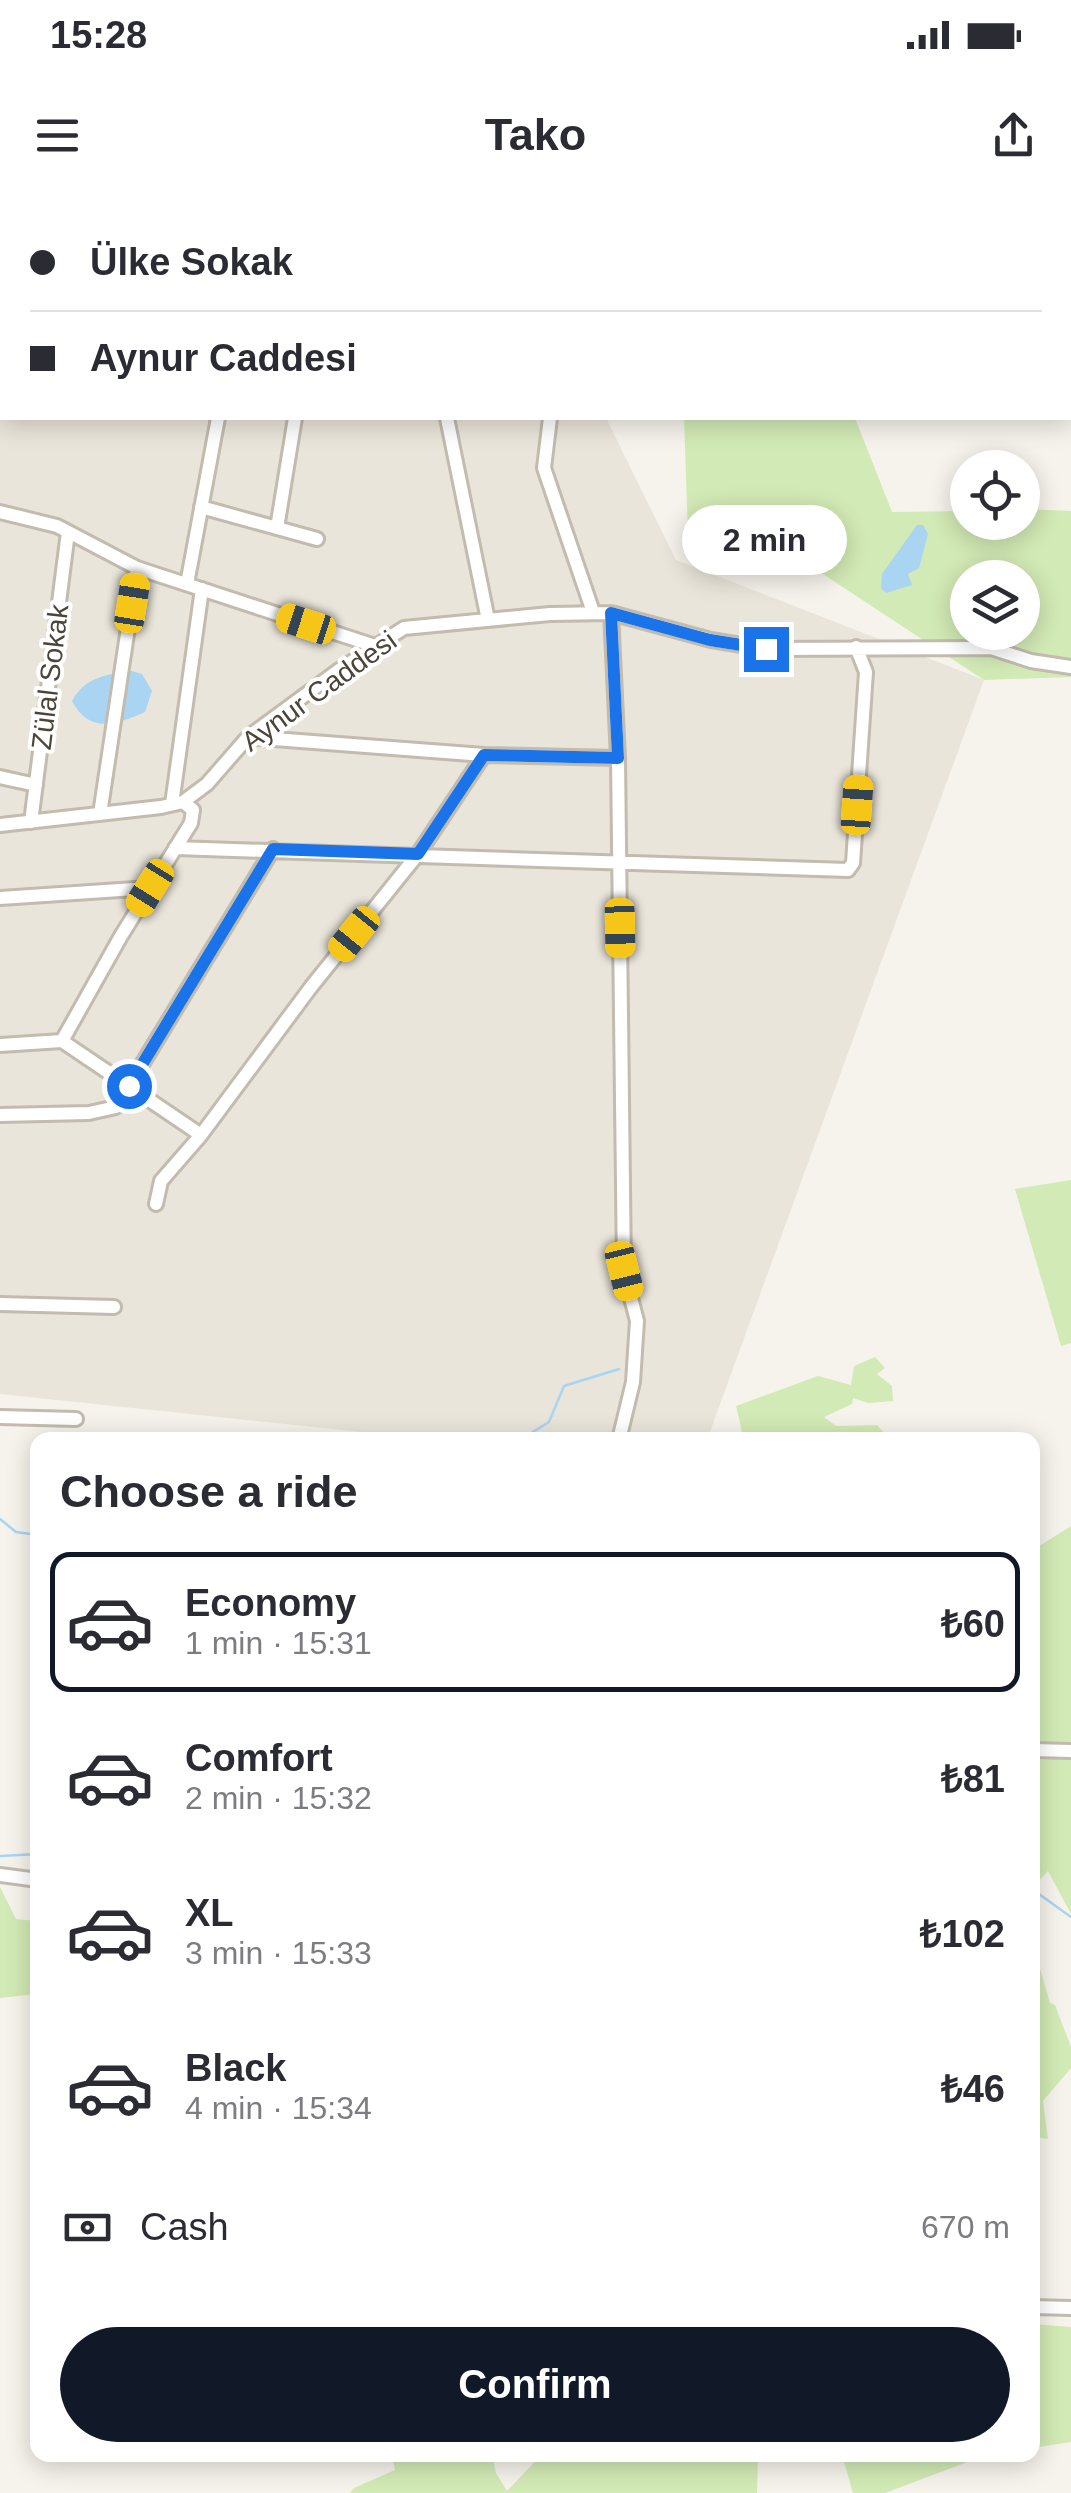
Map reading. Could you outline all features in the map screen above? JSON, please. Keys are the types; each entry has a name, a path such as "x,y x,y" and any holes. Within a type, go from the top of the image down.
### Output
{"street":[{"path":"187,584 218,420"},
{"path":"277,528 295,420"},
{"path":"447,420 488,620"},
{"path":"550,420 544,468 592,612"},
{"path":"201,508 317,539"},
{"path":"0,512 68,532 137,568 375,646"},
{"name":"Zülal Sokak","path":"31,822 68,532"},
{"path":"100,814 137,568"},
{"path":"178,803 202,589"},
{"path":"611,613 618,758 624,1271 637,1322 634,1382 621,1432"},
{"name":"Aynur Caddesi","path":"178,803 207,784 248,737 404,628 611,613 710,640 766,649 991,648 1031,661 1071,667"},
{"path":"175,848 848,870 852,863 866,672 856,647"},
{"path":"248,737 484,755 618,758"},
{"path":"156,1204 160,1181 201,1135 311,987 418,854 484,755"},
{"path":"0,778 36,785"},
{"path":"0,825 178,803 193,810 191,822 62,1040"},
{"path":"0,1115 89,1114 116,1107 273,849"},
{"path":"0,898 150,888"},
{"path":"0,1045 62,1040 201,1135"},
{"path":"0,1304 114,1307"},
{"path":"0,1418 76,1419"},
{"path":"1040,1750 1071,1751"},
{"path":"0,1875 30,1879"},
{"path":"1040,2307 1071,2308"}],"shaded area":[{"path":"0,420 607,420 676,560 984,680 710,1432 362,1432 0,1394"}],"green space":[{"path":"684,420 856,420 892,512 950,511 950,540 1040,540 1040,510 1071,511 1071,677 984,680 791,553 757,509 688,535"},
{"path":"1071,1180 1071,1343 1061,1346 1015,1189"},
{"path":"875,1357 885,1368 877,1374 892,1386 893,1401 868,1403 853,1398 852,1404 824,1417 836,1426 877,1425 884,1432 742,1432 736,1406 818,1376 851,1385 854,1366"},
{"path":"1071,1526 1071,1914 1048,1871 1040,1880 1040,1546"},
{"path":"0,1887 16,1919 30,1920 30,1995 0,1998"},
{"path":"1040,1968 1050,2003 1055,2005 1071,2047 1071,2068 1043,2101 1048,2139 1040,2138"},
{"path":"1040,2325 1071,2327 1071,2442 1040,2447"},
{"path":"393,2462 494,2462 507,2491 534,2462 758,2462 757,2493 350,2493 395,2470"},
{"path":"844,2462 967,2462 885,2493 853,2493"}],"water":[{"path":"917,525 923,525 928,534 919,568 908,574 912,585 886,593 881,588 882,574"},
{"path":"132,671 142,674 152,691 145,712 104,724 86,718 72,701 90,682"}],"waterway":[{"path":"533,1432 549,1422 564,1386 619,1369"},
{"path":"0,1519 16,1532 30,1534"},
{"path":"0,1856 30,1854"},
{"path":"1040,1895 1071,1917"}],"route":[{"path":"129,1086 273,849 418,854 484,755 618,758 611,613 710,640 766,649"}]}
